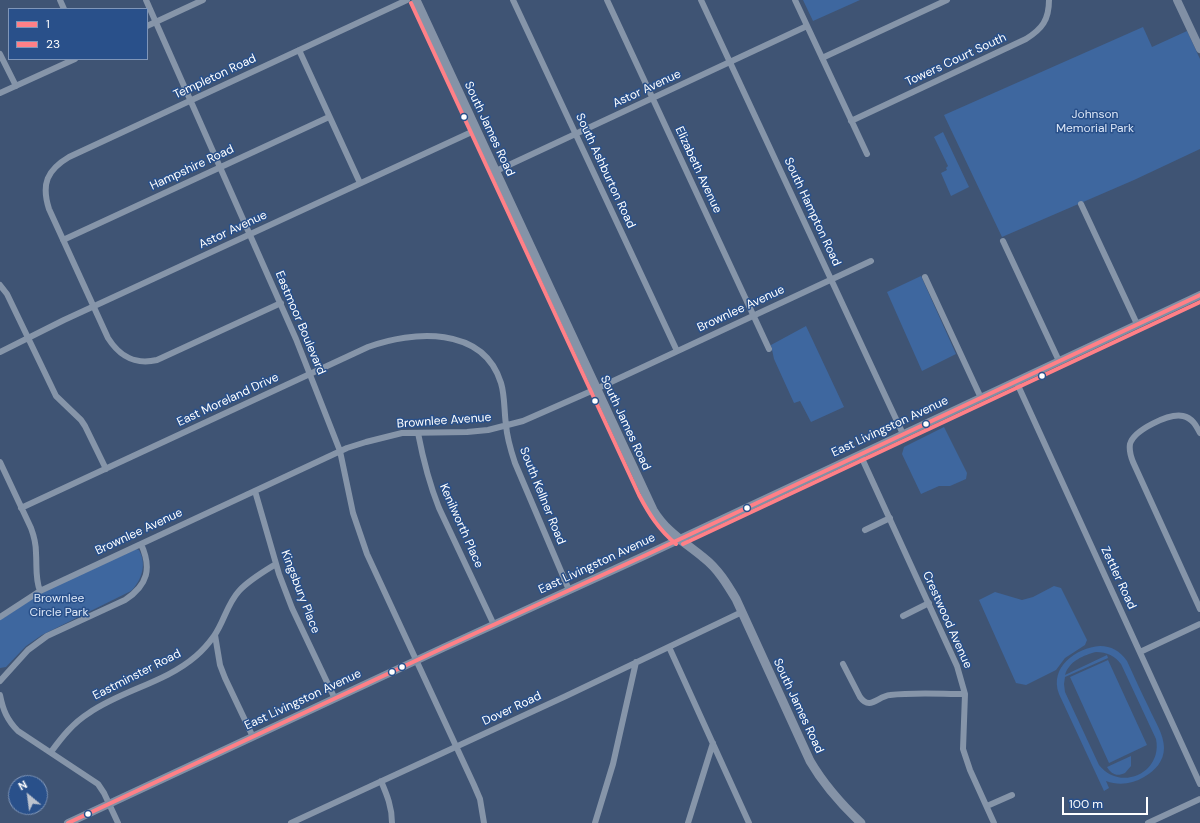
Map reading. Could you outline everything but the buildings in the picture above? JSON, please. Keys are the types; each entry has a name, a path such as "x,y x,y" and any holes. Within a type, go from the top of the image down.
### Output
{"main road":[{"name":"South James Road","path":"416,0 653,510 666,529 716,569 731,590 810,761 834,796 861,823"},
{"path":"1178,0 1200,49"},
{"name":"East Livingston Avenue","path":"68,823 416,660 680,539 1200,295"}],"street":[{"name":"Eastmoor Boulevard","path":"146,0 250,234 310,374 340,451 353,513 367,554 480,799 484,823"},
{"path":"148,26 203,0"},
{"name":"Templeton Road","path":"63,240 47,204 46,186 48,177 54,168 69,157 407,0"},
{"name":"South Ashburton Road","path":"513,0 677,351"},
{"name":"Elizabeth Avenue","path":"607,0 769,350"},
{"name":"South Hampton Road","path":"701,0 903,434"},
{"path":"795,0 867,154"},
{"path":"822,58 947,0"},
{"name":"Towers Court South","path":"851,121 1026,40 1042,26 1048,12 1049,0"},
{"name":"Astor Avenue","path":"496,172 807,26"},
{"path":"299,50 360,183"},
{"path":"0,54 16,86"},
{"path":"0,93 73,60"},
{"name":"Hampshire Road","path":"63,240 329,117"},
{"name":"Astor Avenue","path":"0,352 94,306 476,130"},
{"path":"1081,204 1137,324"},
{"path":"63,240 108,338 114,347 124,356 136,361 150,362 164,357 280,303"},
{"path":"1003,241 1059,361"},
{"name":"Brownlee Avenue","path":"0,617 40,591 340,451 366,442 402,433 467,432 488,430 535,417 871,261"},
{"path":"925,277 981,398"},
{"path":"0,285 7,294 56,396 81,420 106,469"},
{"name":"East Moreland Drive","path":"22,508 368,347 398,338 424,335 451,338"},
{"name":"South Kellner Road","path":"451,338 463,342 477,350 486,357 495,369 502,389 509,445 515,463 569,590"},
{"name":"Zettler Road","path":"1016,381 1200,784"},
{"path":"1200,433 1192,421 1182,416 1170,416 1141,430 1130,443 1131,456 1200,609"},
{"name":"Kenilworth Place","path":"418,433 426,470 434,495 494,625"},
{"name":"Crestwood Avenue","path":"860,454 957,666 965,694 964,749 970,770 994,823"},
{"path":"0,462 31,528 36,546 36,578 40,591"},
{"name":"Kingsbury Place","path":"256,491 276,564 292,608 334,699"},
{"path":"864,530 890,518"},
{"path":"0,681 20,658 42,639 126,600 134,594 143,583 147,569 146,558 141,544"},
{"name":"Eastminster Road","path":"51,752 72,726 89,713 104,704 184,665 207,646 215,635 232,600 239,591 246,584 276,564"},
{"path":"903,616 928,603"},
{"name":"Dover Road","path":"290,823 457,747 742,612"},
{"path":"1140,652 1200,624"},
{"path":"215,635 220,665 253,737"},
{"path":"669,647 749,823"},
{"path":"594,823 613,764 636,662"},
{"path":"843,664 862,701 867,703 872,703 888,695 965,694"},
{"path":"0,695 5,714 11,724 18,731 93,780 101,788 118,823"},
{"path":"688,823 713,743"},
{"path":"381,781 389,800 392,812 392,823"},
{"path":"987,806 1012,795"},
{"path":"1148,823 1200,799"}],"green space":[{"path":"803,0 860,0 813,21"},
{"name":"Johnson Memorial Park","path":"1143,27 1152,47 1187,31 1200,59 1200,149 1134,180 1002,237 944,115"},
{"path":"943,132 969,187 951,196 941,173 947,170 946,168 948,166 934,137"},
{"path":"921,276 956,354 922,371 887,292"},
{"path":"806,326 844,407 811,422 800,401 794,403 774,359 771,345"},
{"path":"944,427 967,473 966,479 950,486 939,486 921,494 902,454 904,447"},
{"name":"Brownlee Circle Park","path":"136,549 139,550 143,561 143,566 138,582 131,591 42,635 26,646 6,667 0,668 0,620 49,589"},
{"path":"1054,586 1061,588 1087,640 1085,645 1065,658 1056,670 1026,685 1016,683 979,600 995,592 1022,600 1033,597"},
{"path":"1100,646 1112,648 1121,654 1127,661 1164,743 1164,753 1161,761 1152,772 1130,783 1121,784 1106,781 1109,788 1104,791 1059,694 1057,684 1061,667 1074,655","holes":["1096,652 1110,655 1121,664 1156,739 1156,751 1153,761 1147,769 1138,775 1128,778 1118,777 1108,773 1099,765 1065,692 1065,677 1108,658 1107,655 1065,675 1073,662"]},
{"path":"1108,660 1147,745 1109,763 1070,677"},
{"path":"1131,756 1131,766 1125,773 1119,775 1114,774 1107,767"}],"transit line":[{"name":"23","path":"411,3 639,495 664,533 676,544"},
{"name":"1","path":"68,823 646,555 1200,295"},
{"name":"23","path":"683,544 1200,302"}]}
